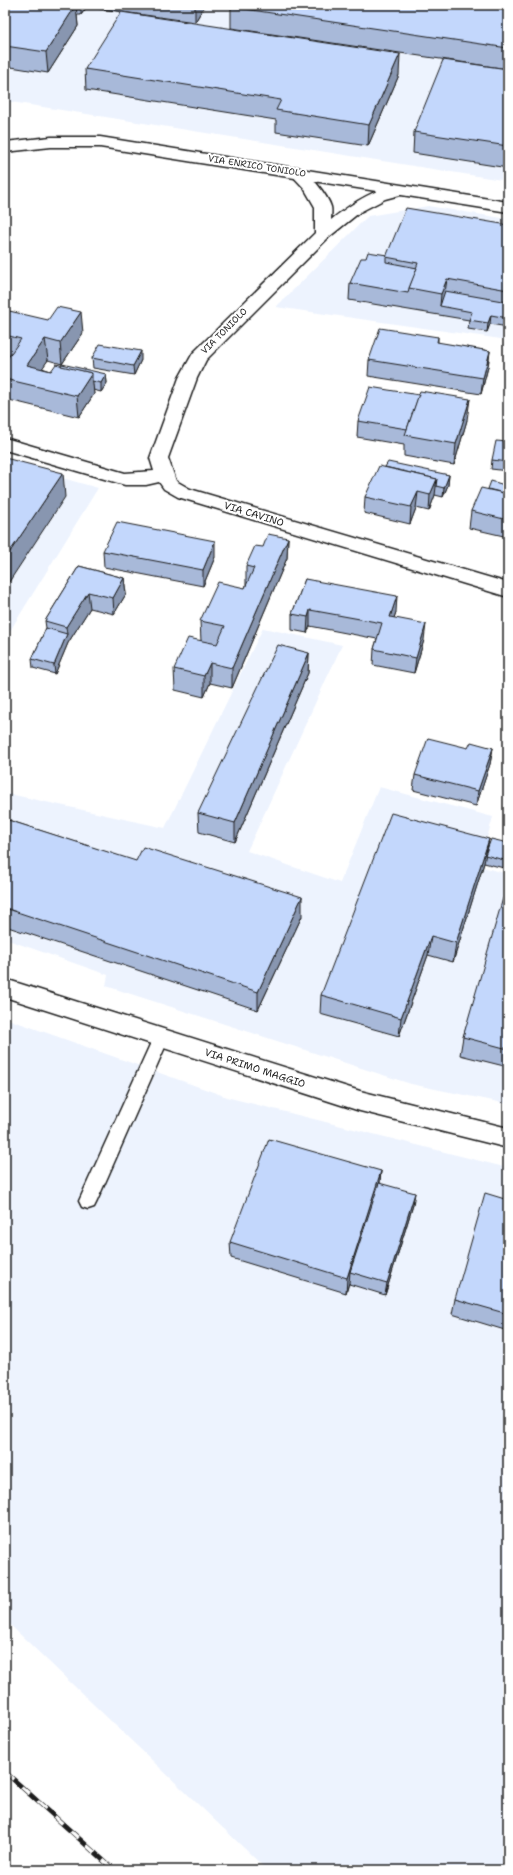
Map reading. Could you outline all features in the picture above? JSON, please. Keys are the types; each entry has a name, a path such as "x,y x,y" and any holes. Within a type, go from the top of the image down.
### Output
{"street":[{"name":"VIA ENRICO TONIOLO","path":"5,147 51,142 100,142 297,172 508,207"},
{"path":"297,172 310,186 323,207 323,234"},
{"name":"VIA TONIOLO","path":"164,475 159,458 188,378 199,357 323,234 354,209 379,196 402,190"},
{"path":"5,444 126,479 146,479 164,475"},
{"name":"VIA CAVINO","path":"164,475 170,484 184,493 508,590"},
{"name":"VIA PRIMO MAGGIO","path":"5,988 360,1101 508,1138"}],"lane":[{"path":"88,1201 162,1038"}],"shaded area":[{"path":"5,5 508,5 508,181 5,101"},
{"path":"428,206 508,219 508,340 276,307 368,216"},
{"path":"5,462 98,488 5,639"},
{"path":"263,628 342,645 247,851 340,883 379,787 493,817 479,866 508,874 508,1104 411,1084 106,986 108,975 5,939 5,793 165,828"},
{"path":"5,1018 230,1098 508,1168 508,1870 267,1870 5,1620"}],"building":[{"path":"5,5 76,5 46,52 5,46"},
{"path":"232,5 508,5 508,48 231,7"},
{"path":"121,12 400,54 369,125 276,110 281,100 85,69"},
{"path":"443,60 508,69 508,146 414,132"},
{"path":"406,208 508,225 508,290 447,279 441,294 409,288 418,263 386,257"},
{"path":"368,252 387,255 386,262 417,268 408,293 350,283 361,258 366,258"},
{"path":"445,291 508,302 508,318 491,315 488,323 469,320 472,312 440,306"},
{"path":"57,307 81,312 60,343 45,339 27,365 51,371 56,364 92,373 77,396 5,379 5,358 7,359 21,339 5,335 5,310 48,320"},
{"path":"380,328 438,337 437,342 490,351 483,378 369,360"},
{"path":"100,344 141,351 133,366 92,358"},
{"path":"62,364 106,374 101,383 92,381 92,373 61,366"},
{"path":"370,387 419,395 407,429 358,421"},
{"path":"420,391 470,399 456,444 405,435"},
{"path":"496,441 508,442 508,462 492,460"},
{"path":"5,458 63,473 5,559"},
{"path":"388,462 449,475 444,488 436,486 437,479 385,467"},
{"path":"379,466 437,479 430,495 418,492 411,507 365,497"},
{"path":"491,481 508,486 508,494 488,489"},
{"path":"481,488 508,494 508,520 471,511"},
{"path":"117,522 215,541 203,570 103,551"},
{"path":"268,534 288,538 232,668 210,663 204,676 174,669 188,638 217,644 225,626 200,621 218,582 245,588 254,568 246,566 255,546 263,547"},
{"path":"79,566 124,578 113,598 88,592 66,627 45,621"},
{"path":"305,579 397,596 390,617 426,624 416,658 374,649 382,623 310,610 308,617 292,614"},
{"path":"46,628 67,634 54,665 32,659"},
{"path":"278,645 309,653 235,823 198,813"},
{"path":"428,738 468,748 471,742 493,748 478,791 415,775"},
{"path":"391,813 489,839 456,943 431,936 401,1018 321,995"},
{"path":"5,819 136,861 143,847 302,897 258,992 5,908"},
{"path":"491,839 508,843 508,861 485,855"},
{"path":"503,898 508,899 508,1049 463,1037"},
{"path":"269,1139 381,1171 347,1278 230,1242"},
{"path":"379,1183 415,1193 387,1283 350,1272"},
{"path":"485,1193 508,1200 508,1314 455,1299"}],"railway":[{"path":"5,1772 114,1870"}]}
